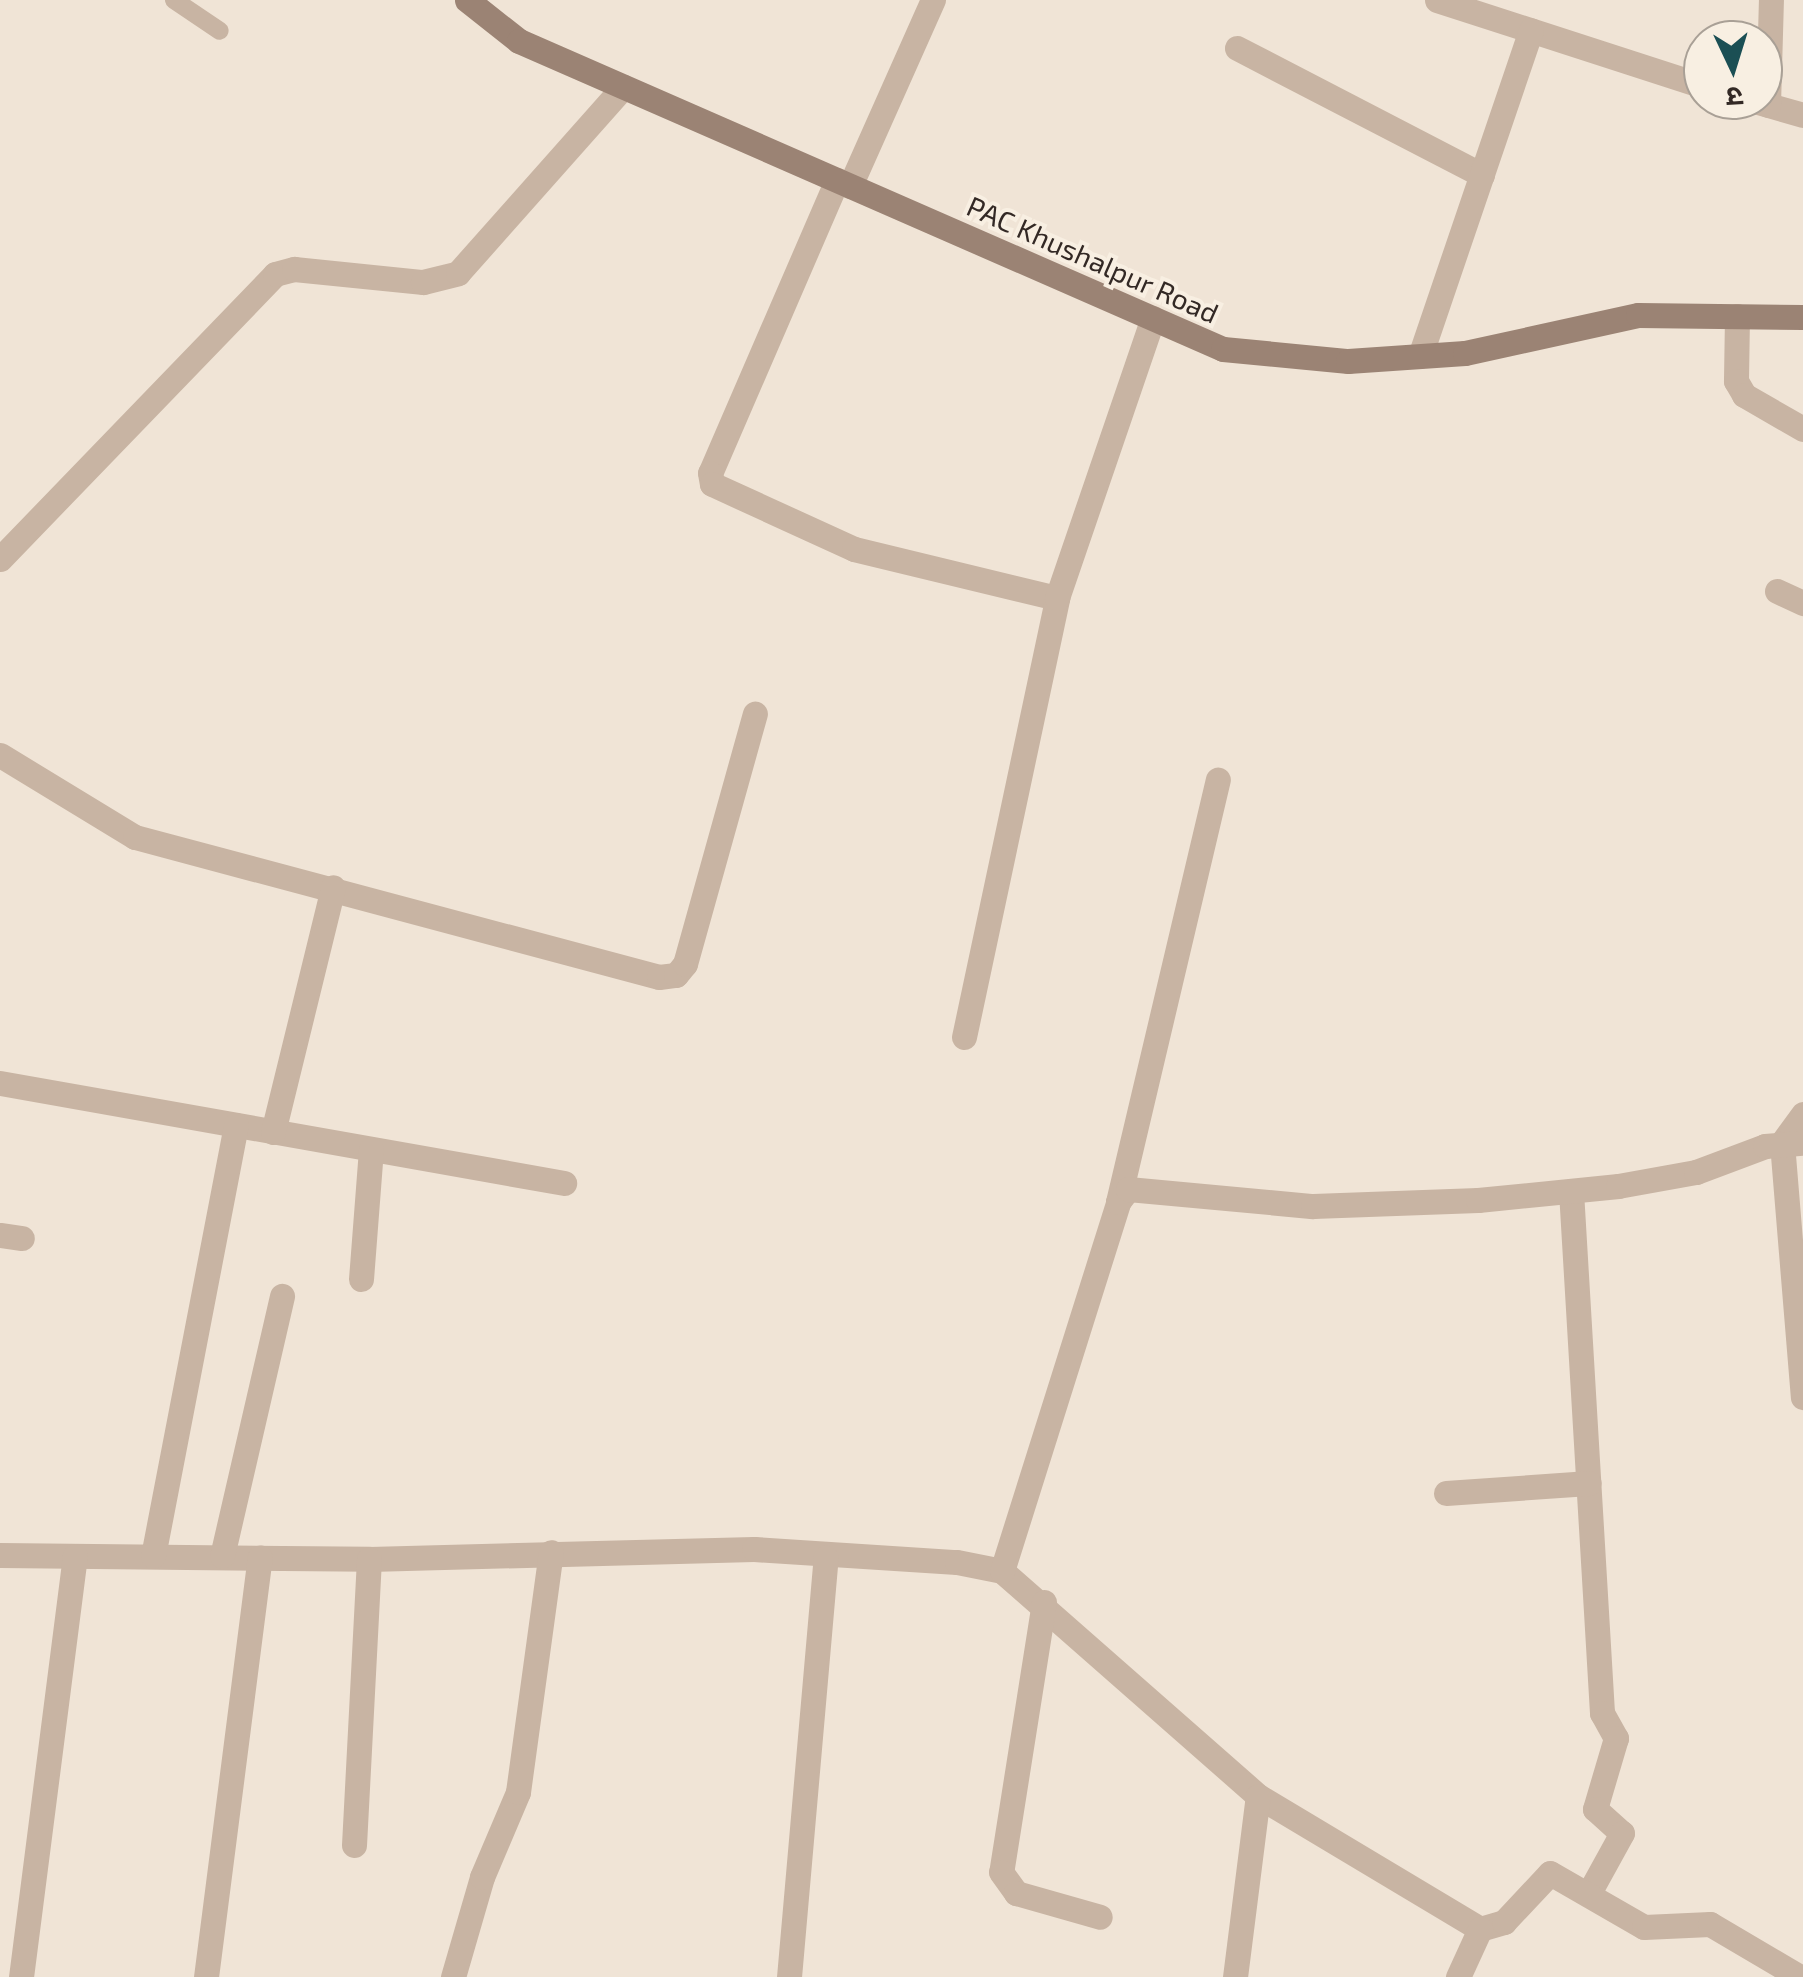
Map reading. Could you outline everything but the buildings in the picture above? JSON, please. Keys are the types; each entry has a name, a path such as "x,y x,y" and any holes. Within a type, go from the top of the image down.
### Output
{"main road":[{"name":"PAC Khushalpur Road","path":"467,0 519,41 1224,349 1348,361 1465,353 1638,316 1803,317"}],"street":[{"path":"933,0 710,472 712,484 854,548 1057,598"},
{"path":"1437,0 1683,79"},
{"path":"1420,356 1531,30"},
{"path":"1236,48 1482,175"},
{"path":"0,559 275,274 294,269 423,282 458,273 623,87"},
{"path":"1737,316 1736,381 1744,396 1803,430"},
{"path":"964,1036 1057,598 1153,318"},
{"path":"1777,591 1803,603"},
{"path":"0,754 135,837 333,886 659,977 676,976 685,964 756,714"},
{"path":"1002,1572 1118,1202 1218,780"},
{"path":"273,1132 333,886"},
{"path":"0,1083 564,1183"},
{"path":"1803,1114 1793,1143 1803,1397"},
{"path":"153,1556 236,1125"},
{"path":"1118,1202 1128,1189 1150,1188 1313,1206 1571,1191 1696,1172 1793,1143"},
{"path":"360,1279 371,1149"},
{"path":"1571,1191 1602,1713 1616,1738 1595,1809 1622,1838 1589,1893"},
{"path":"222,1556 282,1296"},
{"path":"1446,1492 1589,1482"},
{"path":"0,1555 370,1559 754,1549 826,1558 957,1562 1002,1572 1044,1602 1258,1796 1480,1930"},
{"path":"453,1977 482,1876 518,1792 550,1552"},
{"path":"21,1977 76,1556"},
{"path":"206,1977 260,1556"},
{"path":"789,1977 826,1558"},
{"path":"354,1845 370,1559"},
{"path":"1044,1602 1001,1872 1016,1893 1100,1917"},
{"path":"1234,1977 1258,1796"},
{"path":"1458,1977 1480,1930 1504,1922 1550,1873 1644,1927 1710,1924 1800,1977"}],"lane":[{"path":"174,0 220,31"}]}
